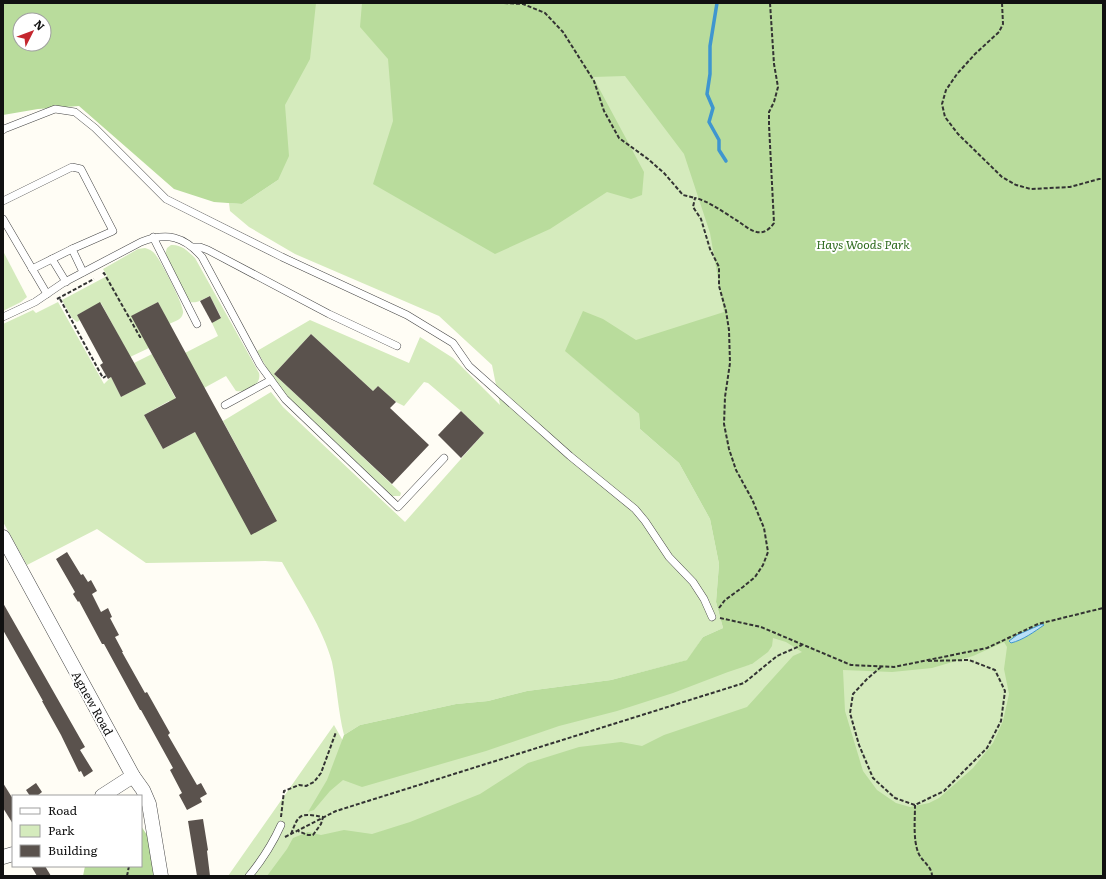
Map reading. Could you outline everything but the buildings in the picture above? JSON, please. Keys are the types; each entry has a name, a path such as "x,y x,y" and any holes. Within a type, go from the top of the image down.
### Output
{"street":[{"name":"Agnew Road","path":"3,537 133,776 143,790 149,804 161,876"},
{"path":"104,795 133,776"}],"lane":[{"path":"3,130 55,109 75,112 95,128 166,199 282,257 407,314 454,343 469,366 570,456 635,509 645,521 669,557 694,582 712,617"},
{"path":"3,201 72,167 81,169 113,231 52,258 32,269"},
{"path":"3,219 47,294"},
{"path":"3,317 35,302 83,272 141,242 153,238 168,236 182,240 193,247 202,257 260,365 284,399 398,507 444,458"},
{"path":"153,238 197,324"},
{"path":"193,247 200,247 208,250 329,314 397,346"},
{"path":"72,249 83,272"},
{"path":"52,258 66,282"},
{"path":"225,405 271,380"},
{"path":"249,876 263,859 272,844 280,825"}],"path":[{"path":"504,3 523,4 545,13 563,32 594,81 604,111 619,138 648,159 664,173 683,195 701,199 733,218 748,230 754,232 764,232 770,229 774,223 769,112 774,102 778,87 774,64 770,3"},
{"path":"1002,3 1003,24 999,32 975,54 957,74 946,90 942,104 946,117 958,134 1002,177 1016,185 1031,189 1070,187 1103,179"},
{"path":"695,198 693,207 701,219 710,249 719,267 718,286 729,330 730,363 725,397 724,424 729,449 736,470 752,499 764,528 768,552 763,565 754,577 725,600 712,617 761,627 851,665 894,667 987,648 1038,624 1103,608"},
{"path":"53,301 104,272 140,337 142,338"},
{"path":"56,288 59,298 103,378 106,376"},
{"path":"272,844 336,811 744,683 777,656 802,645"},
{"path":"882,667 867,679 853,694 850,713 859,744 873,778 895,798 915,805 944,791 987,748 1001,721 1005,692 995,670 969,660 921,662"},
{"path":"280,825 284,791 299,785 306,786 314,782 321,773 336,732"},
{"path":"915,805 915,841 918,853 932,872 932,876"},
{"path":"291,834 297,820 302,815 308,814 323,817"},
{"path":"298,831 308,835 313,835 321,824 323,817"}],"green space":[{"path":"3,3 316,3 310,59 285,105 289,156 278,180 242,204 214,202 174,189 79,106 38,109 3,115"},
{"name":"Hays Woods Park","path":"214,3 1103,3 1103,876 228,876 334,725 361,773 711,674 752,664 684,404 566,351 639,414 640,429 679,463 710,519 719,564 716,602 723,628 703,637 688,660 611,680 527,691 488,701 456,704 360,725 344,735 334,671 328,649 317,624 282,562 146,563 97,529 27,565 3,522 3,324 33,310 36,313 58,302 104,384 111,377 121,397 145,384 134,363 152,354 177,401 171,405 169,401 144,415 163,449 195,432 277,521 223,421 271,392 283,407 405,522 484,433 428,383 424,382 404,406 396,402 378,386 373,391 311,334 274,374 401,493 400,496 392,496 287,396 272,377 257,351 310,320 409,363 420,337 453,358 500,405 492,365 439,316 295,254 249,227 230,211 229,203 242,204 278,180"},
{"name":"Hays Woods Park","path":"362,3 1103,3 1103,876 267,876 287,849 293,838 308,832 321,835 344,830 372,834 410,822 480,794 528,763 579,747 621,742 642,746 664,735 747,707 793,656 802,652 786,642 773,638 772,646 768,652 752,664 673,693 617,711 559,726 486,751 362,787 343,780 330,791 314,810 308,812 327,780 344,735 360,725 456,704 488,701 527,691 611,680 687,660 703,637 723,628 716,602 719,564 710,519 679,463 640,429 639,414 565,351 583,311 603,319 636,340 724,312 710,233 684,154 625,76 593,77 644,172 642,195 631,199 607,192 550,229 495,254 373,184 393,121 388,59 360,27","holes":["1004,642 1007,647 1004,669 1009,694 1003,721 993,743 973,768 939,798 929,803 910,807 896,803 877,790 863,771 845,711 843,670 892,672 932,668 973,656"]},
{"path":"171,245 181,247 195,258 259,373 258,381 253,387 245,391 236,391 226,376 204,388 185,353 218,336 212,323 221,317 210,296 196,302 188,301 165,254 167,248"},
{"path":"145,248 151,250 158,258 177,294 183,309 183,313 180,319 169,324 158,302 132,316 149,348 130,357 101,303 77,315 80,320 77,322 72,318 62,300 107,276 103,269 138,249"},
{"path":"3,251 27,297 21,302 3,311"},
{"path":"142,828 149,838 155,876 83,876 85,867 142,867"}],"water":[{"path":"1042,624 1044,625 1024,638 1011,643 1009,641 1017,635"}],"waterway":[{"path":"717,3 710,46 710,74 707,94 713,108 709,122 719,140 719,150 726,161"}]}
